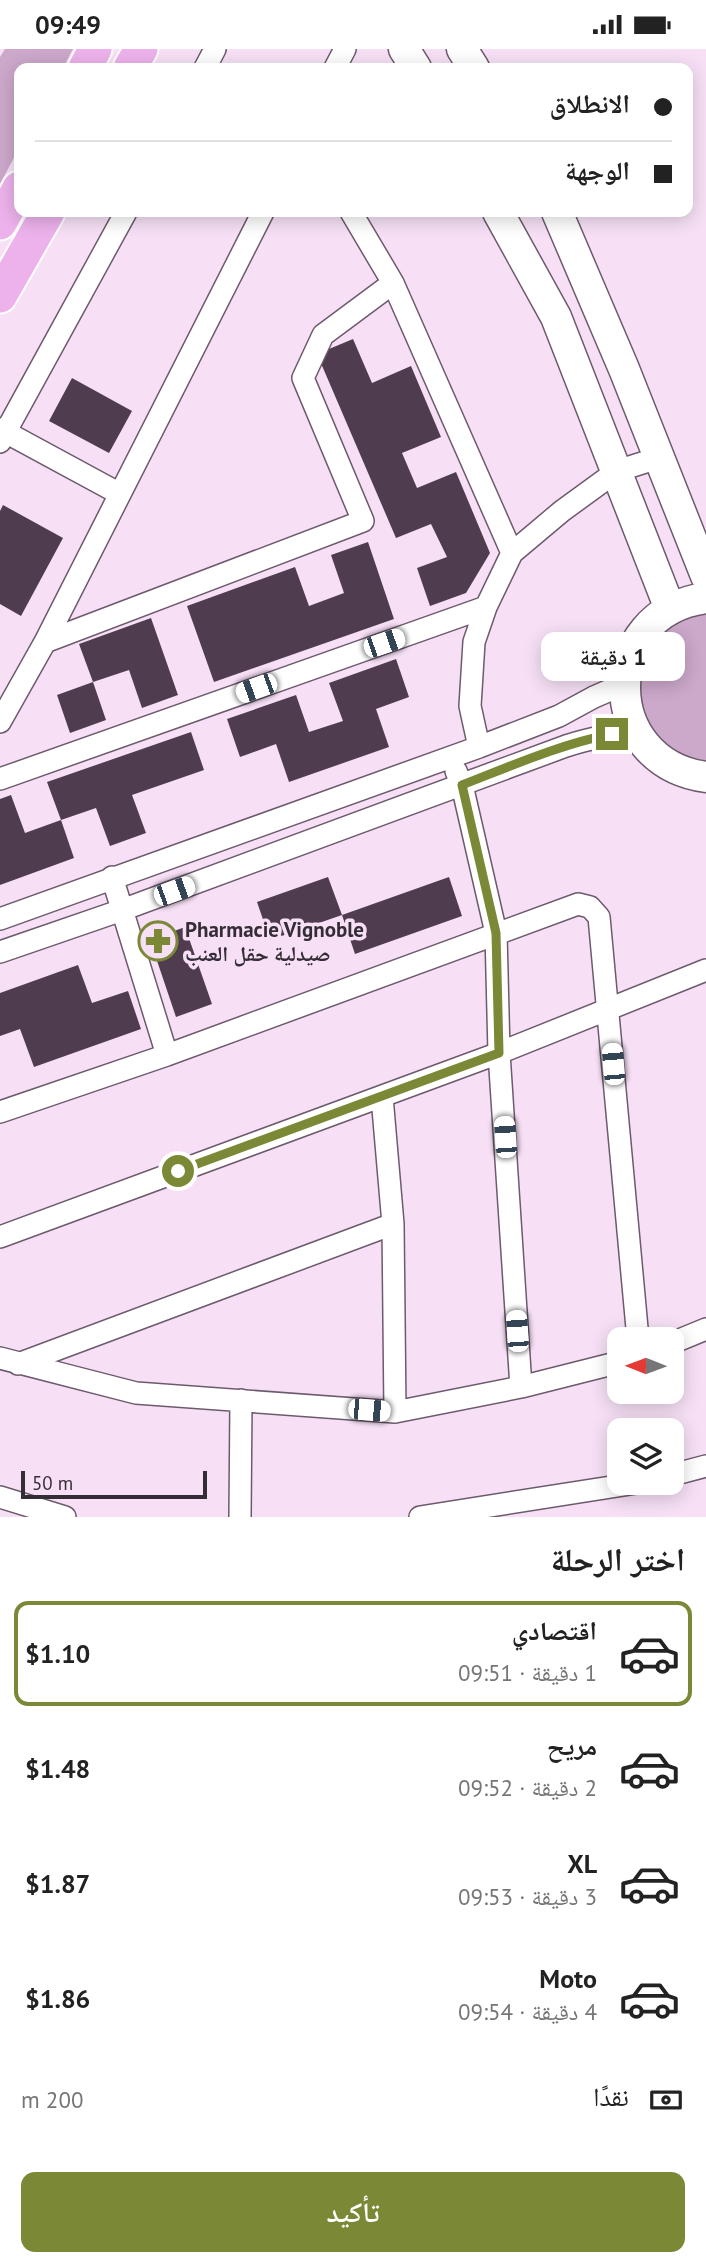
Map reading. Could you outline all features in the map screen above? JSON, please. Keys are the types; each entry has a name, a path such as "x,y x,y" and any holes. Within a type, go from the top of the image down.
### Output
{"main road":[{"path":"0,223 14,197"},
{"path":"0,296 45,217"},
{"path":"501,217 556,317 670,608"},
{"path":"559,217 624,369 706,576"},
{"path":"706,598 670,608 651,622 637,641 628,661 624,684 627,710 637,735 652,753 670,766 691,775 706,777"}],"street":[{"path":"120,494 2,435 123,217"},
{"path":"0,722 45,642 260,217"},
{"path":"354,217 393,283 512,553"},
{"path":"45,642 363,521 303,378 323,335 393,283"},
{"path":"479,747 470,706 474,642 486,607 512,553 562,511 617,471 657,458"},
{"path":"0,779 486,607"},
{"path":"0,919 479,747 558,716 624,684"},
{"path":"0,953 589,738 612,734 637,735"},
{"path":"450,756 462,785 496,933 499,1053 521,1387"},
{"path":"112,877 167,1055"},
{"path":"0,1112 167,1055 578,904 590,907 599,917 637,1327"},
{"path":"0,1237 499,1053 706,970"},
{"path":"382,1097 393,1224 395,1412"},
{"path":"9,1361 393,1224"},
{"path":"684,1338 706,1329"},
{"path":"9,1361 136,1393 395,1412 521,1387 607,1365"},
{"path":"240,1517 241,1400"},
{"path":"684,1472 706,1466"},
{"path":"420,1517 607,1488"},
{"path":"0,1497 65,1517"}],"shaded area":[{"path":"5,49 73,49 66,63 14,63 14,157 0,184 0,57"},
{"path":"706,609 706,766 675,756 647,729 635,685 639,665 659,630"}],"building":[{"path":"353,339 372,383 411,366 441,437 402,453 417,488 456,472 490,553 466,593 430,606 417,568 447,557 431,524 396,538 317,354"},
{"path":"72,378 132,411 109,453 49,421"},
{"path":"3,505 63,538 21,616 0,604 0,511"},
{"path":"368,542 394,619 214,682 187,606 295,567 309,606 344,593 331,555"},
{"path":"151,618 178,695 142,708 129,670 93,682 79,644"},
{"path":"396,659 409,697 376,709 389,747 289,782 276,744 240,757 227,719 296,695 309,732 343,721 329,683"},
{"path":"93,682 106,720 70,733 57,695"},
{"path":"191,732 204,770 132,795 146,833 110,846 96,808 61,820 47,782"},
{"path":"11,795 25,833 61,820 74,858 0,885 0,799"},
{"path":"328,877 342,915 270,940 257,902"},
{"path":"449,877 462,916 355,954 342,915"},
{"path":"185,927 212,1004 176,1017 150,940"},
{"path":"78,965 92,1003 128,991 141,1029 34,1067 20,1029 0,1036 0,993"}],"place":[{"name":"Pharmacie Vignoble صيدلية حقل العنب","path":"158,941"}],"route":[{"path":"178,1171 499,1053 496,933 462,785 589,738 612,734"}]}
